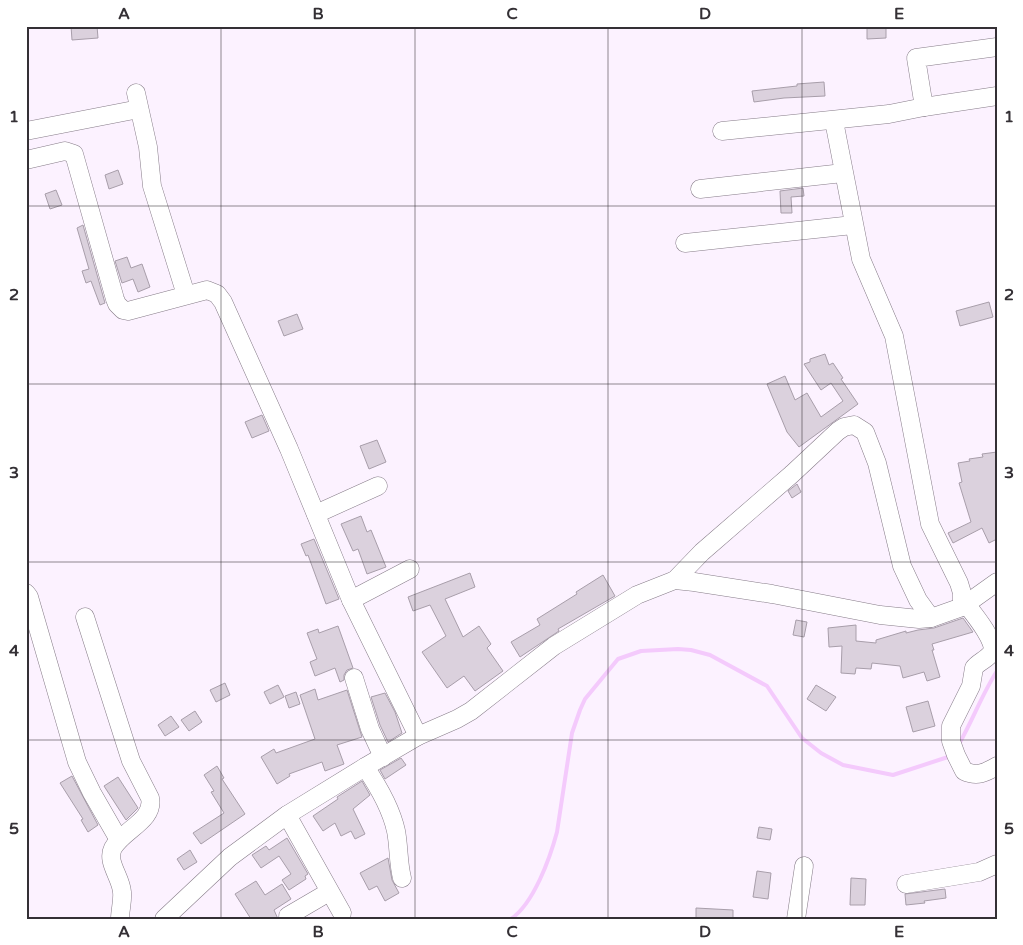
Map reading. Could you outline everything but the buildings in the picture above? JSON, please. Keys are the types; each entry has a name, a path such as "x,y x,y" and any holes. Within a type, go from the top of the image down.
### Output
{"street":[{"path":"924,106 915,53 997,47"},
{"path":"722,131 889,114 924,106 997,96"},
{"path":"26,131 138,101 148,147 152,186 186,296"},
{"path":"834,121 853,225 864,270 894,336 930,524 959,583 964,605 987,633 992,643 991,653 974,668 972,686 951,726 951,740 964,771 976,775 997,766"},
{"path":"26,160 66,150 74,154 115,299 120,308 128,311 207,290 213,291 223,302 289,449 351,600 418,736"},
{"path":"700,189 844,173"},
{"path":"685,243 853,225"},
{"path":"164,919 230,857 287,815 365,766 418,736 456,720 471,711 554,646 621,604 637,595 674,580 702,552 844,426 854,425 865,432 877,463 902,566 918,600 931,618"},
{"path":"316,514 378,486"},
{"path":"351,600 410,570"},
{"path":"674,580 772,594 880,615 919,619 931,618 964,605 997,582"},
{"path":"26,593 29,597 77,762 119,840"},
{"path":"85,617 131,761 152,804 148,813 119,840 111,853 122,892 120,919"},
{"path":"354,678 370,729 383,756"},
{"path":"365,766 378,786 394,824 402,878"},
{"path":"287,815 342,913"},
{"path":"906,884 979,872 997,864"},
{"path":"796,919 804,866"},
{"path":"288,916 329,892"}],"waterway":[{"path":"511,919 519,912 534,891 550,854 557,832 572,733 580,710 585,699 618,659 641,651 678,649 710,655 767,686 802,738 821,753 843,765 893,775 951,756"},
{"path":"959,744 997,671"}]}
